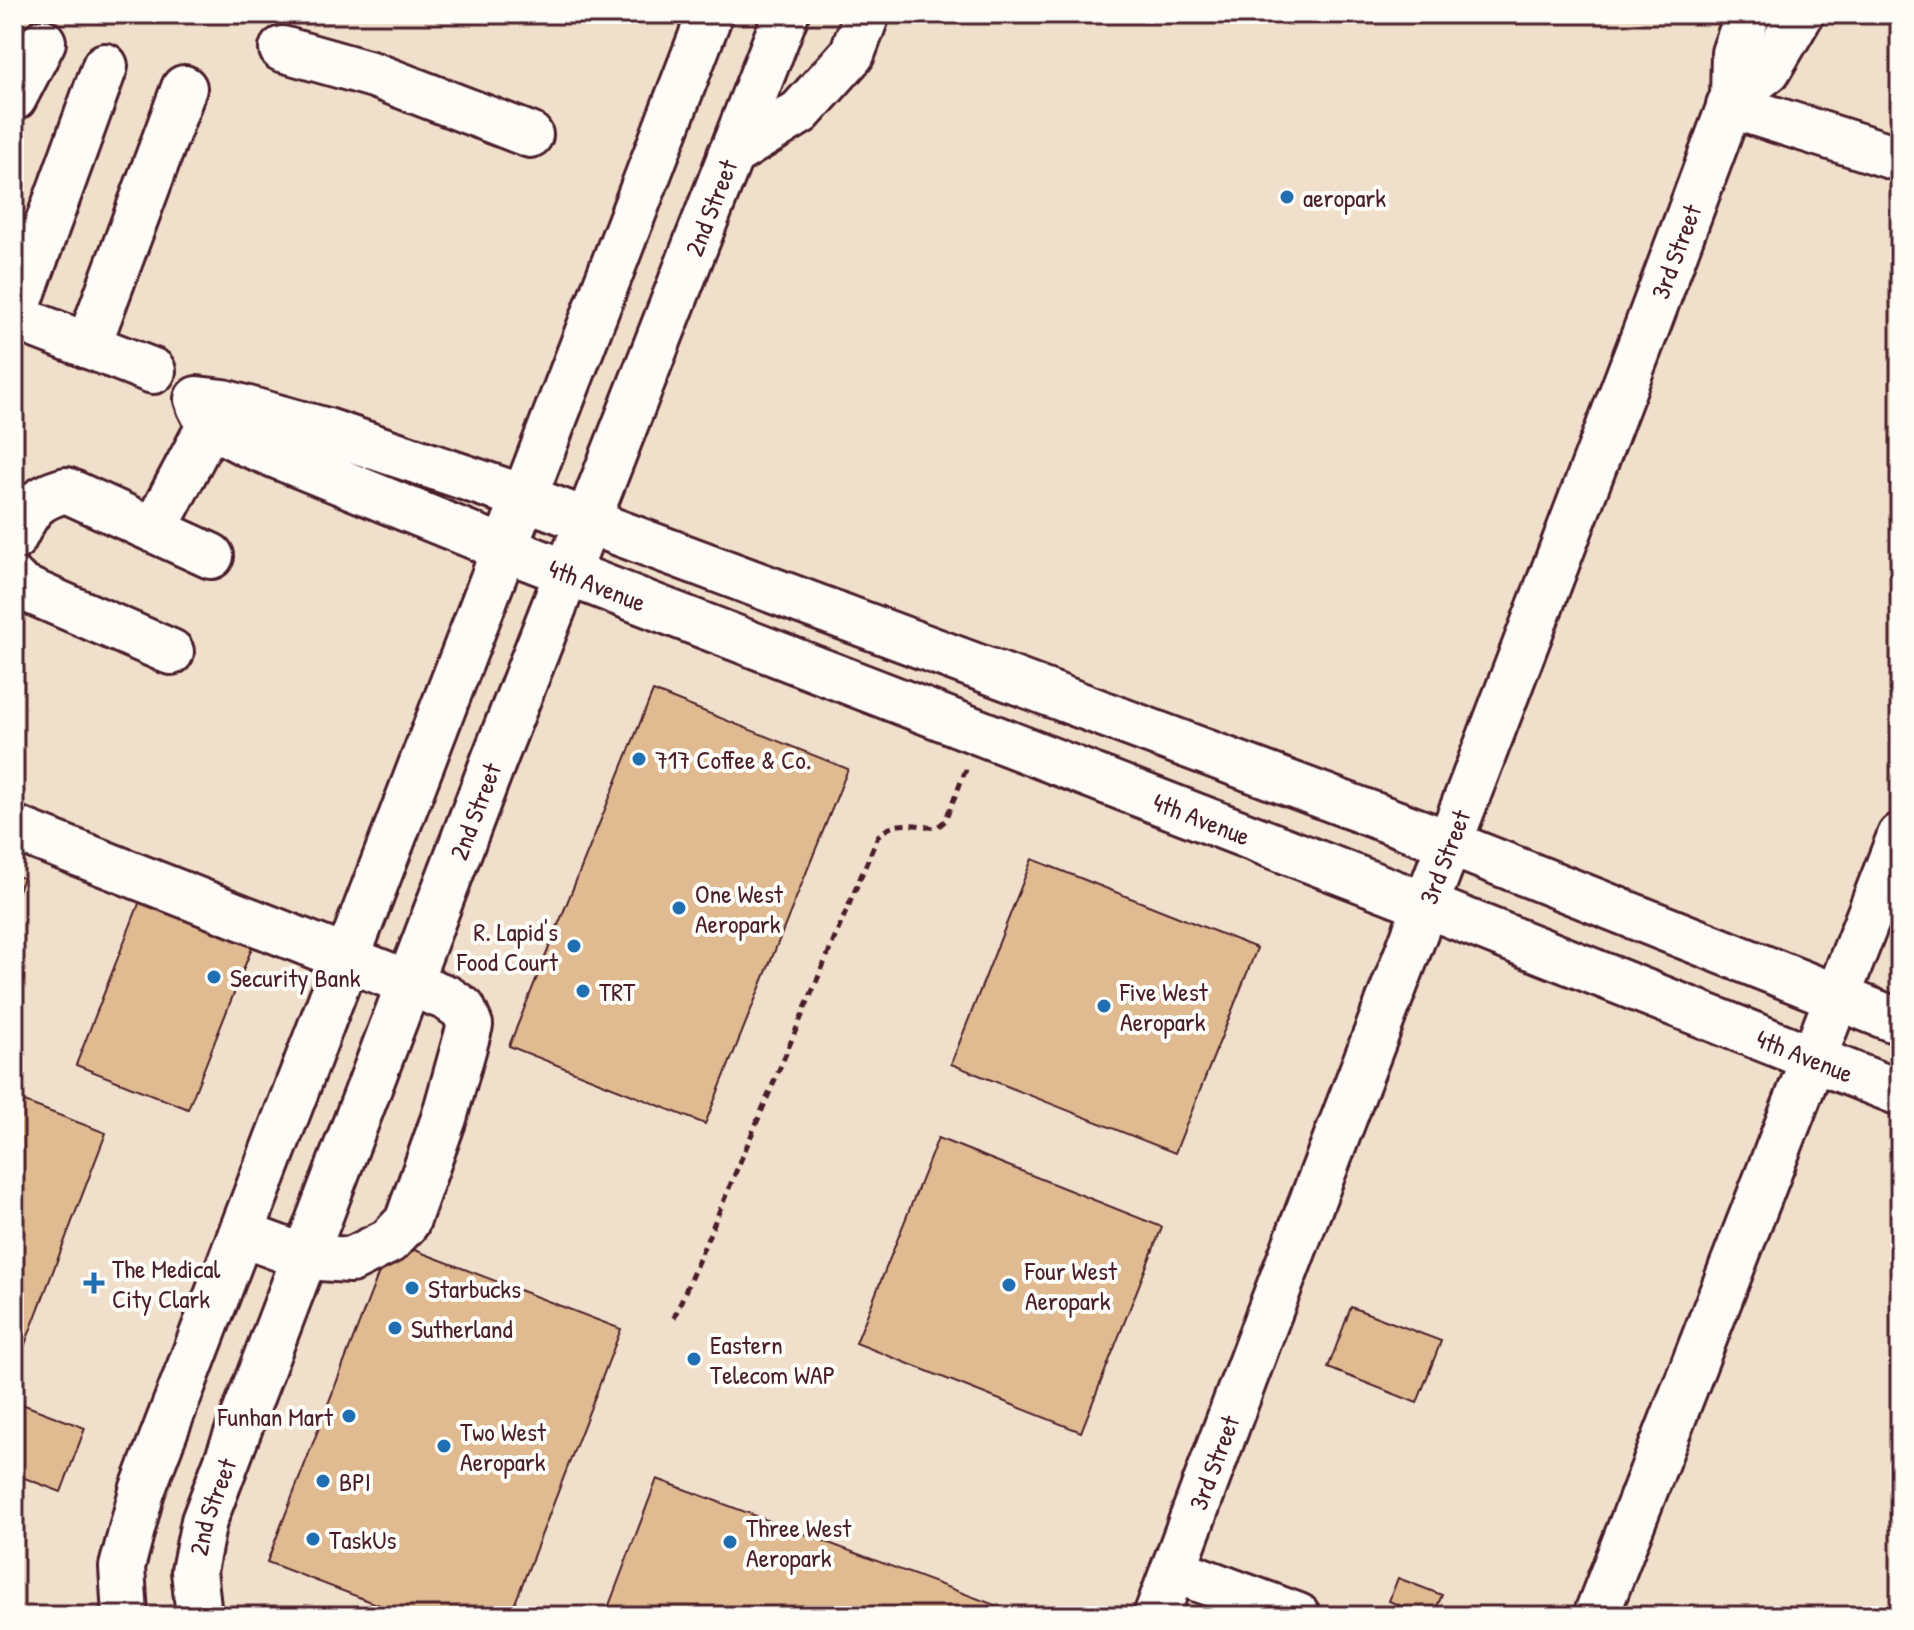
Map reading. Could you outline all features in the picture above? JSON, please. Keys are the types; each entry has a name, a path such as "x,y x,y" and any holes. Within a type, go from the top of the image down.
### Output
{"street":[{"path":"125,1616 107,1578 710,14"},
{"name":"2nd Street","path":"199,1616 194,1571 204,1521 567,572 786,14"},
{"path":"730,155 800,112 852,54 867,14"},
{"name":"3rd Street","path":"1156,1616 1731,101 1734,53 1748,14"},
{"path":"1731,101 1768,70 1801,14"},
{"path":"14,98 43,42"},
{"path":"282,49 374,75 530,135"},
{"path":"105,66 14,317 153,371"},
{"path":"88,346 184,88"},
{"path":"1731,101 1900,159"},
{"path":"154,530 235,426 327,431 523,497 1449,843 1900,1022"},
{"name":"4th Avenue","path":"235,426 503,548 1426,905 1900,1093"},
{"path":"14,538 29,508 44,496 66,490 211,556"},
{"path":"14,580 21,587 171,652"},
{"path":"907,704 929,649"},
{"path":"14,828 447,998 463,1009 470,1025 444,1118 407,1222 389,1241 351,1260 304,1257 241,1234"},
{"path":"1596,1616 1900,836"},
{"path":"1174,1570 1298,1616"}],"path":[{"path":"674,1318 878,836 888,827 906,824 936,828 945,821 981,732"}],"shaded area":[{"path":"14,14 1900,14 1900,1616 14,1616"}],"building":[{"name":"One West Aeropark","path":"653,691 848,769 705,1124 509,1046"},
{"name":"Five West Aeropark","path":"1032,859 1257,948 1175,1153 951,1064"},
{"path":"14,875 23,878 14,900"},
{"path":"140,901 253,945 188,1109 76,1065"},
{"path":"14,1098 106,1133 14,1373"},
{"name":"Four West Aeropark","path":"938,1138 1162,1227 1081,1432 856,1343"},
{"name":"Two West Aeropark","path":"391,1241 621,1329 510,1616 408,1616 267,1562"},
{"path":"1351,1307 1441,1341 1417,1403 1328,1368"},
{"path":"14,1401 85,1428 61,1492 14,1474"},
{"name":"Three West Aeropark","path":"657,1479 995,1605 991,1616 605,1616"},
{"path":"1398,1578 1442,1595 1433,1616 1425,1616 1389,1601"}],"place":[{"name":"aeropark","path":"1287,197"},
{"name":"717 Coffee & Co.","path":"639,759"},
{"name":"One West Aeropark","path":"679,908"},
{"name":"R. Lapid's Food Court","path":"574,946"},
{"name":"Security Bank","path":"214,977"},
{"name":"TRT","path":"583,991"},
{"name":"Five West Aeropark","path":"1104,1006"},
{"name":"The Medical City Clark","path":"94,1283"},
{"name":"Four West Aeropark","path":"1009,1285"},
{"name":"Starbucks","path":"412,1288"},
{"name":"Sutherland","path":"395,1328"},
{"name":"Eastern Telecom WAP","path":"694,1359"},
{"name":"Funhan Mart","path":"349,1416"},
{"name":"Two West Aeropark","path":"444,1446"},
{"name":"BPI","path":"323,1481"},
{"name":"TaskUs","path":"313,1539"},
{"name":"Three West Aeropark","path":"730,1542"}]}
